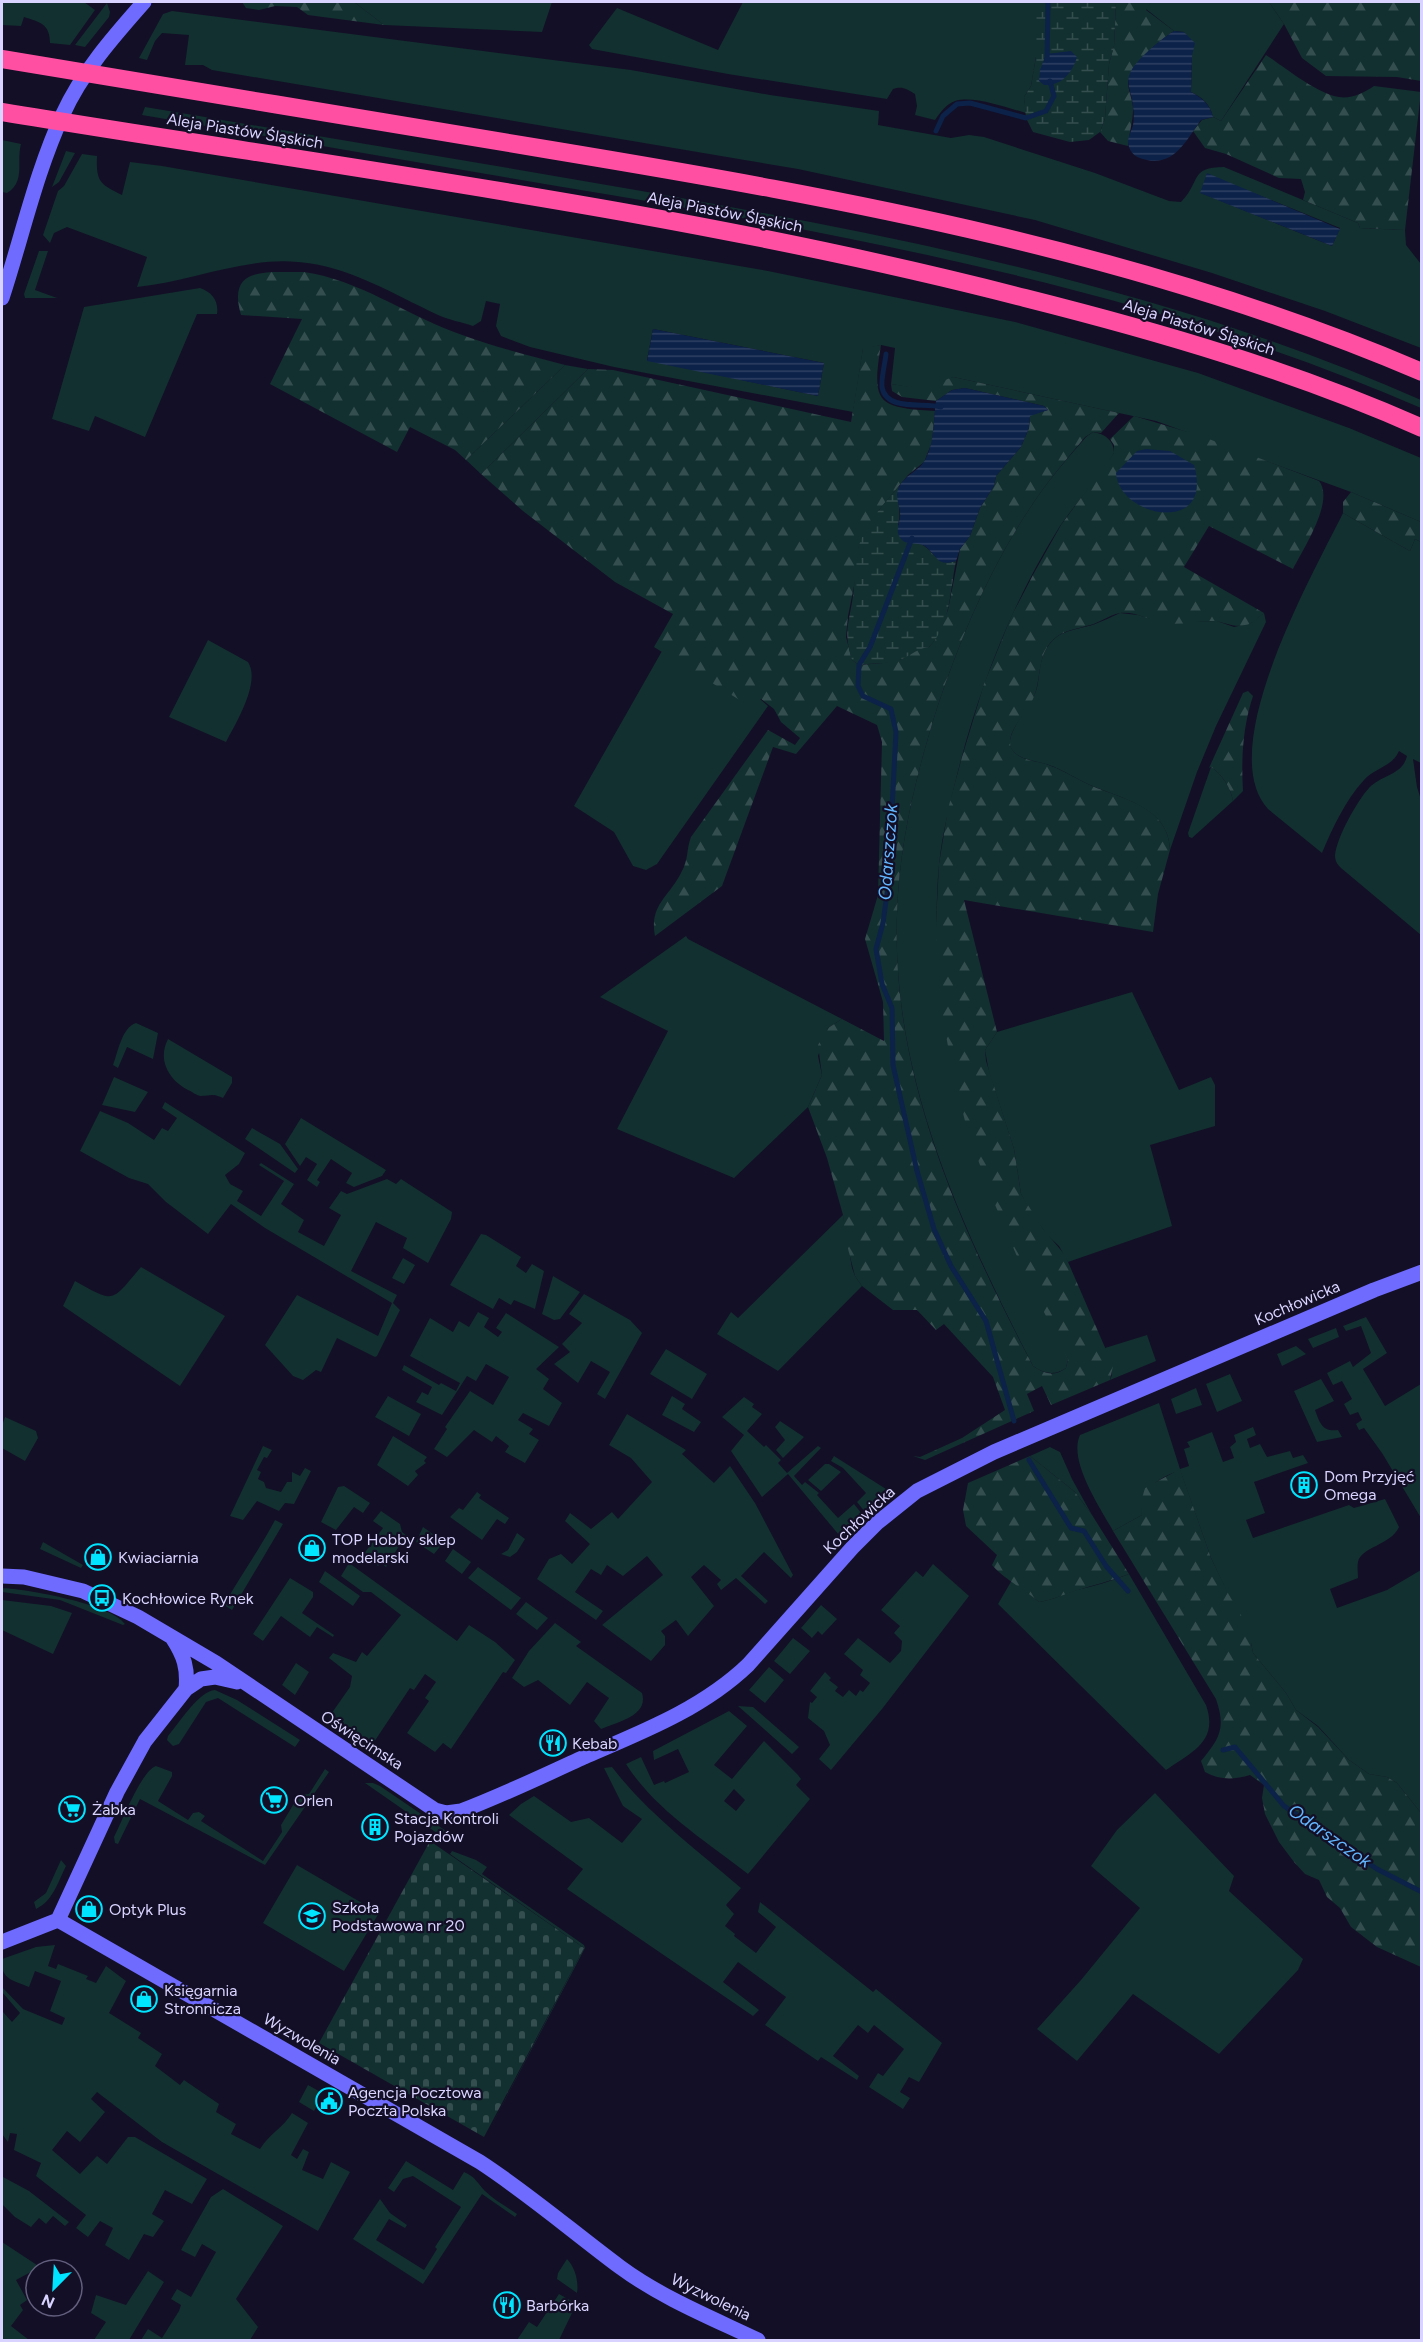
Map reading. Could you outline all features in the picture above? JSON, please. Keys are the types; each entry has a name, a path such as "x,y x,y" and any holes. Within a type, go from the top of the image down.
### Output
{"highway":[{"name":"Aleja Piastów Śląskich","path":"2,59 791,191 1020,240 1205,291 1422,372"},
{"name":"Aleja Piastów Śląskich","path":"2,112 636,215 875,260 1153,331 1308,382 1422,428"}],"street":[{"path":"2,298 40,176 63,113 88,71 144,2"},
{"name":"Kochłowicka","path":"461,1811 665,1721 731,1682 852,1548 877,1523 917,1491 1048,1428 1374,1290 1422,1272"},
{"path":"2,1576 34,1579 82,1591 138,1617 216,1663 246,1685"},
{"path":"172,1637 182,1654 188,1672 186,1689"},
{"path":"2,1942 58,1920 117,1792 145,1741 186,1689 201,1679 215,1677 246,1685"},
{"name":"Oświęcimska","path":"246,1685 435,1810 446,1813 461,1811"},
{"name":"Wyzwolenia","path":"58,1920 480,2162 510,2181 620,2267 648,2286 759,2340"}],"green space":[{"path":"2,2 84,2 95,10 70,45 50,43 46,28 35,20 24,17 21,26 2,25"},
{"path":"242,2 354,2 384,25 308,15 297,7 275,6 259,10 246,8"},
{"path":"354,2 552,2 542,32 384,25"},
{"path":"743,2 1036,2 1036,57 1031,86 1024,97 1026,113 990,103 962,100 949,104 935,120 915,115 917,106 915,94 904,88 893,89 887,99 728,74 592,49 589,45 617,8 718,50"},
{"path":"1036,2 1116,2 1114,46 1109,64 1105,118 1100,132 1089,140 1070,142 1033,132 1026,118 1024,97 1031,86 1036,57"},
{"path":"1116,2 1151,2 1146,10 1174,31 1146,53 1130,75 1128,85 1133,109 1128,146 1108,141 1100,132 1105,118 1109,64 1114,46"},
{"path":"1151,2 1269,2 1284,24 1221,121 1213,117 1205,102 1191,92 1192,56 1184,32 1174,31 1146,9"},
{"path":"1269,2 1421,2 1421,81 1397,77 1326,76 1302,58"},
{"path":"107,3 109,17 85,47 75,45"},
{"path":"172,11 631,70 770,95 879,111 878,125 951,138 969,135 984,137 1095,173 1169,201 1181,202 1200,173 1224,167 1358,223 1360,228 1405,230 1406,245 1421,264 1421,348 1325,311 1212,273 1035,220 798,169 212,70 203,65 185,65 189,35 162,33 155,41 147,60 139,58 163,14","holes":["1207,174 1340,228 1332,246 1201,193"]},
{"path":"1266,55 1330,95 1348,97 1374,86 1421,92 1405,230 1360,228 1358,223 1303,200 1305,192 1301,179 1279,178 1226,154 1205,148 1193,131 1202,120 1213,117 1221,121"},
{"path":"145,107 659,194 950,251 1047,274 1237,329 1330,362 1421,400 1421,408 1324,369 1225,334 1023,277 818,232 142,115"},
{"path":"2,140 21,144 18,177 13,188 7,193 2,192"},
{"path":"66,151 75,153 59,182 52,187"},
{"path":"82,154 97,156 97,172 101,181 122,195 130,162 162,166 768,271 1015,322 1198,373 1349,428 1421,458 1421,522 1351,492 1156,421 953,377 930,387 914,388 891,384 895,348 881,345 863,349 853,412 614,367 530,347 501,336 496,326 500,304 486,301 481,321 473,326 438,315 353,275 317,265 278,261 258,263 137,287 147,257 67,227 54,233 50,243 43,235 58,191 64,186","holes":["653,329 824,363 818,396 647,360"]},
{"path":"39,251 48,251 35,290 57,298 25,298 24,294"},
{"path":"304,272 362,289 468,337 565,365 466,460 455,450 410,427 397,452 270,384 302,319 241,315 238,299 240,287 245,279 254,275"},
{"path":"200,288 214,298 217,314 197,314 145,437 95,416 89,431 52,419 84,307"},
{"path":"881,345 877,380 883,399 901,408 935,411 932,442 924,462 908,475 879,510 859,546 846,637 852,660 859,665 902,659 917,649 929,647 935,640 948,610 960,549 970,536 980,508 994,486 996,476 1021,447 1029,428 1030,415 1048,410 1044,406 965,388 952,390 936,401 902,397 892,391 891,384 923,386 953,377 1119,413 1101,433 1093,432 1085,437 1056,472 1015,531 977,605 946,682 922,759 905,836 898,888 898,974 905,1033 918,1092 935,1149 956,1205 1006,1313 1033,1366 1046,1373 1062,1371 1066,1368 1068,1359 1024,1273 968,1133 953,1073 939,998 936,924 939,864 948,809 984,684 1011,617 1034,573 1061,525 1114,453 1114,445 1110,439 1134,416 1201,436 1319,481 1323,490 1323,500 1316,525 1293,569 1209,526 1184,567 1264,613 1253,622 1241,626 1214,621 1170,624 1132,613 1120,613 1062,633 1050,643 1046,650 1034,696 1012,732 1010,745 1016,754 1047,764 1142,807 1153,814 1168,835 1170,850 1158,894 1153,932 964,900 997,1032 985,1050 986,1061 1014,1149 1021,1194 1043,1229 1065,1255 1113,1366 1110,1380 1051,1405 1042,1386 1027,1394 1034,1411 925,1460 913,1456 920,1457 962,1438 1005,1410 993,1377 944,1324 936,1330 917,1310 893,1310 862,1286 855,1276 845,1237 843,1215 827,1158 808,1107 822,1075 818,1045 828,1028 842,1019 884,1041 883,1002 865,939 878,895 882,742 877,725 837,706 796,754 773,747 722,886 655,936 654,925 657,909 684,868 691,837 768,730 795,745 800,738 781,722 774,709 761,699 746,704 654,647 673,614 615,582 523,511 481,474 588,369 613,370 851,422 863,348"},
{"path":"565,365 588,369 481,474 466,460"},
{"path":"1093,432 1108,438 1114,453 1060,526 1027,585 999,646 976,710 957,775 946,819 937,887 936,924 1068,1359 1066,1368 1050,1373 1033,1366 1006,1313 957,1204 918,1091 906,1033 898,974 898,888 905,836 922,759 937,708 966,630 1001,555 1015,531 1064,463"},
{"path":"899,486 898,525 941,561 956,561 946,618 929,647 893,662 859,665 852,660 847,634 858,548 872,519"},
{"path":"1351,492 1421,522 1421,542 1415,539 1410,551 1343,513 1343,502"},
{"path":"1343,513 1410,551 1415,539 1421,542 1421,763 1413,759 1422,803 1421,935 1341,868 1335,857 1343,829 1364,794 1374,783 1401,767 1407,756 1399,751 1393,760 1364,780 1345,805 1322,853 1268,809 1254,782 1252,746 1260,705 1274,661 1311,577"},
{"path":"1120,613 1138,615 1162,622 1217,621 1234,627 1251,623 1264,613 1266,622 1216,726 1197,772 1170,850 1168,835 1153,814 1129,800 1090,785 1054,767 1021,757 1012,750 1010,745 1012,733 1036,691 1041,661 1052,641 1064,633 1095,624"},
{"path":"208,640 248,662 251,670 246,702 226,742 169,717"},
{"path":"662,651 760,699 768,706 657,864 646,870 633,866 614,832 574,806"},
{"path":"1248,691 1253,696 1244,742 1243,791 1233,801 1222,777 1211,767 1209,768 1243,693"},
{"path":"1211,767 1225,782 1233,801 1192,838 1188,833"},
{"path":"686,936 842,1019 828,1028 818,1056 822,1075 808,1107 734,1178 617,1129 668,1031 600,997"},
{"path":"1132,992 1179,1090 1211,1077 1215,1085 1215,1126 1150,1145 1172,1226 1068,1262 1059,1246 1047,1235 1031,1212 1021,1194 1014,1149 989,1072 985,1050 997,1032"},
{"path":"136,1023 158,1033 153,1059 127,1047 118,1068 113,1065 121,1041 127,1029"},
{"path":"168,1039 232,1077 232,1083 223,1098 198,1095 175,1081 164,1062"},
{"path":"114,1077 148,1092 135,1112 102,1105"},
{"path":"165,1102 245,1153 239,1164 225,1175 230,1184 243,1191 237,1201 261,1216 284,1181 259,1165 261,1163 294,1184 281,1204 304,1220 298,1232 324,1246 341,1215 329,1208 341,1191 347,1194 387,1179 396,1184 401,1179 452,1212 451,1219 428,1263 403,1248 407,1238 376,1222 351,1271 397,1295 393,1303 400,1310 377,1356 337,1338 321,1372 316,1370 303,1380 293,1376 265,1345 297,1295 378,1336 392,1303 265,1228 231,1204 208,1234 166,1202 148,1184 129,1178 80,1151 100,1111 128,1123 154,1140 162,1128 168,1131 177,1118 162,1108"},
{"path":"301,1118 386,1170 382,1176 354,1187 346,1183 352,1173 331,1159 317,1180 320,1182 317,1187 307,1180 317,1164 306,1157 300,1166 285,1144"},
{"path":"252,1128 280,1144 298,1169 295,1173 245,1139"},
{"path":"843,1215 852,1268 862,1286 778,1371 717,1334 731,1312 738,1318"},
{"path":"481,1234 521,1257 516,1266 526,1273 532,1264 544,1271 535,1309 514,1300 511,1305 499,1298 493,1309 450,1285"},
{"path":"403,1258 415,1265 404,1284 392,1278"},
{"path":"141,1267 225,1316 180,1386 63,1306 75,1281 98,1293 112,1296 124,1287"},
{"path":"553,1276 580,1292 560,1319 554,1320 542,1314"},
{"path":"584,1294 630,1320 642,1333 605,1399 597,1394 610,1372 591,1361 578,1383 554,1364 570,1352 562,1344 582,1323 569,1314"},
{"path":"478,1312 489,1318 484,1327 498,1337 502,1332 496,1328 506,1313 559,1347 536,1369 549,1379 543,1389 562,1403 549,1426 523,1413 518,1420 533,1429 529,1434 539,1440 525,1463 505,1452 509,1446 496,1436 492,1442 474,1430 447,1457 434,1449 447,1429 445,1427 470,1391 493,1405 509,1377 486,1364 476,1381 467,1376 442,1415 416,1402 422,1392 428,1395 432,1387 402,1370 404,1365 439,1385 441,1383 456,1391 460,1383 410,1356 430,1318 453,1332 459,1321 469,1327"},
{"path":"1366,1317 1387,1353 1363,1369 1385,1406 1421,1384 1421,1518 1382,1453 1364,1428 1359,1430 1356,1424 1362,1420 1358,1412 1350,1415 1344,1404 1352,1399 1342,1381 1333,1385 1327,1373 1350,1361 1353,1367 1371,1353 1361,1326 1346,1331 1343,1326"},
{"path":"1336,1328 1339,1337 1313,1348 1308,1339"},
{"path":"1147,1335 1156,1361 1110,1380 1112,1368 1105,1348"},
{"path":"1296,1346 1306,1354 1282,1366 1277,1354"},
{"path":"666,1349 707,1374 692,1399 650,1374"},
{"path":"1230,1374 1242,1401 1217,1412 1206,1384"},
{"path":"1321,1379 1334,1401 1315,1410 1318,1419 1328,1430 1338,1430 1342,1437 1317,1442 1294,1391"},
{"path":"1196,1388 1202,1405 1176,1414 1171,1399"},
{"path":"388,1396 421,1414 409,1436 375,1417"},
{"path":"672,1396 685,1404 682,1409 701,1422 694,1432 662,1415"},
{"path":"744,1397 762,1414 747,1431 781,1460 778,1463 787,1473 818,1446 821,1448 794,1476 802,1485 805,1482 819,1493 817,1495 838,1518 854,1504 862,1514 839,1535 788,1474 762,1497 731,1451 744,1435 722,1417"},
{"path":"1159,1403 1180,1469 1189,1466 1184,1449 1190,1447 1187,1442 1212,1432 1223,1462 1234,1458 1230,1447 1236,1442 1234,1435 1253,1427 1256,1435 1247,1439 1250,1448 1260,1444 1267,1457 1290,1451 1293,1458 1303,1455 1308,1463 1254,1482 1265,1513 1246,1520 1253,1538 1349,1505 1354,1508 1385,1499 1399,1527 1390,1538 1360,1557 1358,1578 1330,1589 1337,1608 1387,1590 1421,1570 1421,1813 1397,1783 1387,1777 1369,1774 1349,1760 1318,1726 1296,1710 1286,1693 1253,1653 1251,1643 1211,1558 1180,1470 1164,1477 1152,1486 1144,1498 1142,1515 1113,1531 1087,1484 1082,1470 1077,1446 1080,1435"},
{"path":"627,1414 686,1450 682,1454 714,1483 730,1466 755,1503 793,1575 791,1578 764,1552 741,1576 768,1601 765,1604 736,1578 721,1590 717,1584 721,1580 704,1565 691,1577 714,1606 688,1636 676,1620 661,1631 665,1636 665,1645 651,1661 602,1625 663,1575 647,1556 623,1576 607,1565 601,1575 591,1569 575,1592 603,1611 596,1620 537,1579 549,1559 561,1554 572,1564 590,1544 565,1521 570,1513 591,1529 612,1512 618,1519 652,1482 631,1458 609,1445"},
{"path":"5,1417 36,1431 38,1438 25,1461 2,1448 2,1426"},
{"path":"780,1421 804,1437 783,1458 776,1450 785,1440 775,1427"},
{"path":"393,1436 427,1457 424,1461 426,1463 415,1471 418,1475 408,1486 377,1465"},
{"path":"263,1446 272,1450 267,1458 264,1457 257,1470 261,1472 258,1479 264,1482 266,1488 281,1492 287,1482 292,1482 292,1472 300,1476 305,1468 311,1471 294,1504 285,1503 279,1511 257,1501 243,1520 230,1516"},
{"path":"1050,1447 1060,1452 1092,1515 1075,1492 1030,1456"},
{"path":"834,1456 886,1489 865,1512 857,1502 866,1493 843,1468 831,1461"},
{"path":"1030,1456 1075,1492 1129,1574 1039,1602 992,1565 997,1555 966,1526 963,1510 968,1483"},
{"path":"825,1464 841,1472 821,1491 808,1480"},
{"path":"1180,1469 1211,1558 1229,1595 1254,1637 1251,1643 1253,1653 1286,1693 1296,1710 1318,1727 1349,1760 1369,1774 1387,1777 1397,1783 1421,1813 1421,1967 1377,1947 1351,1927 1340,1908 1327,1897 1319,1880 1305,1874 1294,1862 1279,1842 1265,1814 1262,1798 1264,1785 1250,1775 1227,1778 1216,1777 1205,1772 1201,1761 1217,1739 1221,1725 1216,1699 1113,1531 1142,1515 1141,1502 1145,1488"},
{"path":"344,1486 370,1503 363,1513 354,1507 336,1530 321,1522 338,1487"},
{"path":"477,1492 481,1495 479,1498 509,1518 505,1524 497,1519 482,1540 450,1517 459,1508 463,1510"},
{"path":"381,1511 400,1524 402,1532 406,1535 386,1567 381,1563 378,1566 363,1555 383,1528 373,1521"},
{"path":"275,1520 283,1524 232,1610 224,1605"},
{"path":"423,1527 444,1542 434,1554 416,1542"},
{"path":"517,1533 525,1539 517,1552 510,1557 501,1554 508,1550"},
{"path":"43,1542 83,1565 81,1568 40,1549"},
{"path":"453,1549 471,1562 462,1574 445,1561"},
{"path":"349,1563 457,1641 469,1625 495,1642 515,1660 506,1673 503,1672 451,1749 443,1743 435,1752 407,1733 429,1701 425,1698 436,1682 425,1674 414,1690 410,1688 372,1745 329,1717 350,1687 352,1676 329,1658 333,1653 356,1662 362,1652 367,1656 401,1615 371,1592 363,1592 341,1576"},
{"path":"933,1564 969,1596 882,1709 831,1770 819,1759 830,1745 824,1731 808,1718 810,1702 812,1703 817,1697 810,1691 825,1672 831,1678 829,1680 838,1687 835,1691 843,1697 849,1690 856,1696 860,1690 863,1692 870,1683 860,1675 863,1670 844,1654 858,1638 890,1663 901,1651 902,1641 894,1633 900,1626 881,1610 916,1571 923,1577"},
{"path":"478,1567 521,1598 511,1610 468,1578"},
{"path":"325,1571 360,1596 353,1606 319,1582"},
{"path":"1129,1574 1206,1705 1209,1718 1206,1737 1200,1745 1166,1770 998,1604 1012,1580 1039,1602"},
{"path":"290,1578 313,1592 313,1597 302,1613 334,1635 333,1637 317,1627 310,1637 281,1616 263,1641 253,1634"},
{"path":"2,1588 30,1591 87,1604 117,1617 125,1624 60,1600 2,1592"},
{"path":"2,1600 51,1606 72,1613 53,1654 2,1630"},
{"path":"526,1602 548,1618 537,1630 516,1614"},
{"path":"821,1605 837,1619 822,1635 818,1631 812,1638 801,1628"},
{"path":"555,1623 581,1642 576,1646 642,1693 643,1701 636,1713 623,1721 601,1729 594,1721 609,1698 587,1682 570,1705 538,1680 524,1687 512,1678 529,1651"},
{"path":"793,1638 810,1651 790,1674 774,1661"},
{"path":"296,1663 309,1672 295,1695 282,1685"},
{"path":"769,1667 784,1680 765,1703 749,1690"},
{"path":"215,1690 237,1700 300,1740 295,1747 218,1698 206,1702 179,1744 173,1746 167,1740 168,1736 183,1716 202,1696"},
{"path":"738,1706 753,1707 799,1747 792,1754"},
{"path":"729,1711 747,1726 714,1765 732,1779 764,1741 798,1775 801,1779 796,1785 810,1799 748,1874 682,1824 638,1781 626,1764 641,1757 654,1785 664,1781 665,1783 689,1772 678,1749 654,1760 653,1751","holes":["734,1789 745,1800 736,1811 724,1801"]},
{"path":"156,1766 172,1772 158,1801 188,1820 193,1813 199,1812 205,1816 201,1821 263,1861 282,1832 281,1825 299,1795 309,1794 325,1769 329,1772 265,1865 140,1799 118,1844 115,1843 114,1837 132,1798 144,1777"},
{"path":"612,1767 657,1816 741,1888 726,1905 734,1914 725,1926 735,1934 734,1936 756,1953 776,1927 758,1912 760,1902 873,1992 876,1989 942,2043 919,2082 909,2077 900,2092 910,2098 903,2109 869,2087 878,2073 883,2076 904,2049 874,2025 868,2033 858,2025 833,2056 859,2076 857,2080 821,2057 818,2061 765,2025 786,1997 738,1962 723,1982 759,2010 753,2016 567,1889 583,1869 509,1815 534,1796 571,1822 589,1818 622,1843 642,1819 623,1806 604,1768"},
{"path":"365,1783 380,1786 449,1833 444,1838"},
{"path":"1155,1793 1234,1876 1229,1891 1303,1959 1298,1970 1219,2054 1133,1994 1077,2061 1037,2029 1140,1908 1091,1866 1117,1830"},
{"path":"430,1841 584,1948 484,2137 319,2043"},
{"path":"452,1851 487,1867 482,1874 584,1945 585,1948 485,2138 584,1948 450,1854"},
{"path":"61,1860 66,1866 57,1885 47,1901 36,1909 34,1902 46,1893"},
{"path":"297,1865 379,1913 344,1971 263,1923"},
{"path":"55,1945 48,1966 56,1969 58,1964 88,1976 86,1979 96,1983 106,1966 126,1981 109,2013 141,2033 138,2038 162,2054 155,2066 180,2085 184,2080 219,2104 216,2112 236,2124 231,2134 260,2149 292,2113 308,2123 291,2155 297,2159 303,2149 309,2152 302,2170 323,2179 331,2162 350,2172 318,2231 162,2142 97,2092 91,2099 105,2112 80,2142 67,2131 52,2150 80,2174 97,2156 107,2164 128,2137 135,2137 207,2179 192,2204 165,2190 152,2214 164,2221 153,2237 144,2234 129,2260 105,2245 113,2228 100,2221 88,2237 76,2228 86,2215 36,2176 41,2163 14,2150 17,2134 10,2133 8,2142 2,2134 2,2014 3,2012 12,2022 20,2013 2,1992 2,1987 23,2009 62,2025 65,2018 50,2011 61,1981 35,1971 29,1987 5,1975 2,1959 36,1947"},
{"path":"308,2085 324,2094 314,2111 299,2102"},
{"path":"406,2161 453,2190 464,2172 474,2178 492,2197 517,2214 515,2217 482,2194 423,2284 353,2239 380,2199 390,2213 407,2225 405,2228 389,2219 376,2240 424,2270 437,2249 435,2247 461,2207 413,2176 403,2179 394,2192 388,2188"},
{"path":"3,2177 29,2191 69,2222 65,2226 53,2216 46,2224 39,2218 31,2227 15,2217 2,2204"},
{"path":"223,2189 283,2226 236,2299 258,2327 250,2340 141,2340 148,2329 162,2338 181,2305 171,2299 177,2289 191,2297 216,2252 202,2244 195,2257 181,2250 211,2197"},
{"path":"2,2242 26,2258 24,2258 24,2276 16,2280 24,2295 24,2302 20,2305 23,2310 11,2326 29,2340 2,2340"},
{"path":"567,2259 576,2275 577,2293 557,2279"},
{"path":"148,2271 164,2282 129,2340 94,2340 106,2322 91,2313 96,2295 126,2305"},
{"path":"559,2294 575,2303 559,2340 517,2340 529,2322 537,2327"}],"water":[{"path":"1174,31 1184,32 1195,43 1192,56 1191,92 1205,102 1213,117 1201,120 1185,143 1173,155 1157,161 1147,160 1134,155 1128,144 1134,116 1128,80 1134,66 1144,55"},
{"path":"1071,51 1077,57 1072,68 1061,81 1044,85 1039,81 1046,54"},
{"path":"1207,173 1340,229 1332,246 1200,193"},
{"path":"653,329 824,363 818,396 647,361"},
{"path":"965,388 1044,406 1048,410 1030,416 1029,428 1021,447 996,476 994,486 980,508 970,536 960,549 956,561 945,563 938,560 923,545 907,543 901,539 898,531 900,514 897,495 901,483 922,464 928,453 932,439 936,401 952,390"},
{"path":"1146,449 1170,451 1194,465 1197,488 1191,503 1179,511 1164,512 1148,509 1132,501 1121,488 1116,473 1137,451"}],"waterway":[{"name":"Odarszczok","path":"1047,60 1048,2"},
{"name":"Odarszczok","path":"936,131 943,116 957,104 970,103 1026,118 1046,111 1054,96 1050,81"},
{"name":"Odarszczok","path":"886,354 882,383 885,395 898,403 941,407"},
{"name":"Odarszczok","path":"912,538 870,647 859,665 858,686 863,696 891,709 896,732 888,886 883,923 876,949 882,984 892,1008 893,1065 917,1171 934,1229 951,1266 986,1321 1014,1421"},
{"name":"Odarszczok","path":"1029,1460 1071,1528 1084,1531 1106,1566 1128,1591"},
{"name":"Odarszczok","path":"1223,1750 1235,1747 1284,1806 1377,1869 1422,1892"}],"place":[{"name":"Dom Przyjęć Omega","path":"1304,1485"},
{"name":"TOP Hobby sklep modelarski","path":"312,1548"},
{"name":"Kwiaciarnia","path":"98,1557"},
{"name":"Kochłowice Rynek","path":"102,1598"},
{"name":"Kebab","path":"553,1743"},
{"name":"Orlen","path":"274,1800"},
{"name":"Żabka","path":"72,1809"},
{"name":"Stacja Kontroli Pojazdów","path":"375,1827"},
{"name":"Optyk Plus","path":"89,1909"},
{"name":"Szkoła Podstawowa nr 20","path":"312,1916"},
{"name":"Księgarnia Stronnicza","path":"144,1999"},
{"name":"Agencja Pocztowa Poczta Polska","path":"329,2101"},
{"name":"Barbórka","path":"507,2305"}]}
